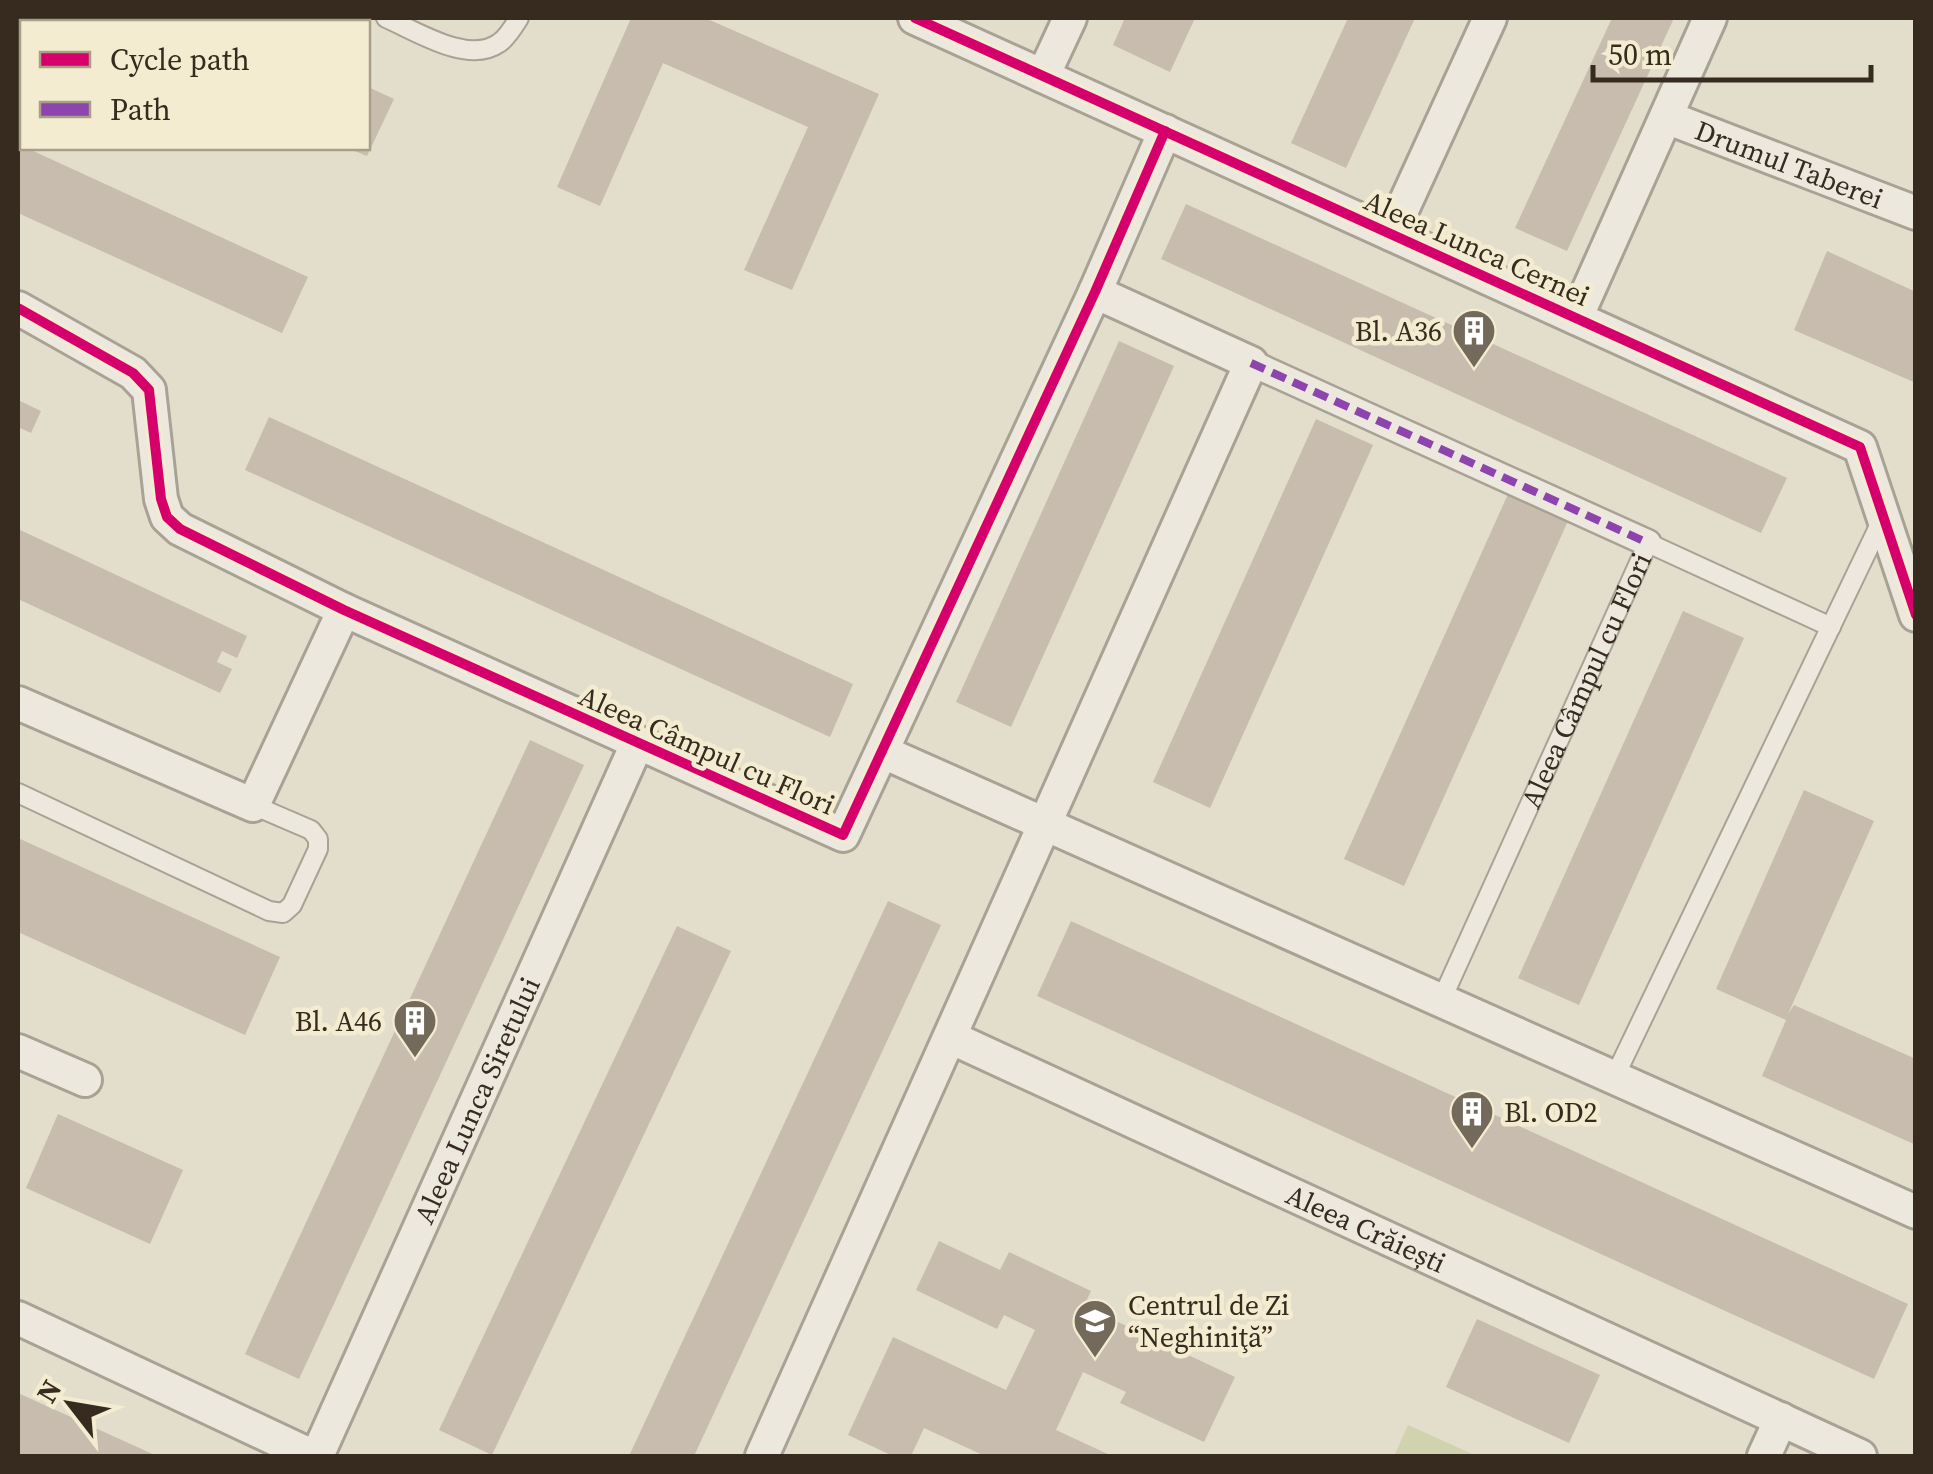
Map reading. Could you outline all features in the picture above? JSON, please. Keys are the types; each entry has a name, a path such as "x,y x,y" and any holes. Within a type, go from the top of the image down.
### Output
{"street":[{"name":"Aleea Lunca Cernei","path":"914,18 1860,447 1916,615"},
{"path":"1043,76 1070,18"},
{"path":"1391,234 1490,18"},
{"path":"1576,318 1710,18"},
{"name":"Drumul Taberei","path":"1666,118 1916,213"},
{"name":"Aleea Câmpul cu Flori","path":"18,308 133,373 149,390 161,499 166,517 180,528 344,610 843,836 1166,131"},
{"path":"1095,292 1648,543"},
{"path":"762,1456 1251,363"},
{"path":"18,703 252,805 344,610"},
{"name":"Aleea Lunca Siretului","path":"18,1318 314,1456 637,744"},
{"path":"883,752 1916,1212"},
{"name":"Aleea Crăiești","path":"950,1037 1860,1456"},
{"path":"18,1052 85,1080"},
{"path":"1764,1456 1781,1419"}],"lane":[{"path":"386,18 453,48 480,52 501,42 519,18"},
{"path":"1614,1078 1882,520"},
{"name":"Aleea Câmpul cu Flori","path":"1441,1001 1648,543 1831,627"},
{"path":"18,793 270,912 283,913 292,905 318,849 318,839 311,830 252,805"}],"green space":[{"path":"1408,1425 1477,1456 1394,1456"}],"building":[{"path":"63,18 222,20 68,20"},
{"path":"631,18 705,18 879,94 792,290 744,270 808,127 663,63 600,206 557,187"},
{"path":"1125,18 1195,18 1170,72 1113,45"},
{"path":"1348,18 1415,18 1346,168 1291,143"},
{"path":"1612,18 1674,18 1567,251 1515,228"},
{"path":"370,88 394,99 370,150"},
{"path":"18,144 20,150 31,150 308,277 282,333 18,213"},
{"name":"Bl. A36","path":"1186,204 1787,478 1761,533 1161,259"},
{"path":"1827,251 1916,292 1916,383 1794,330"},
{"path":"1119,341 1174,366 1011,727 956,702"},
{"path":"18,400 41,411 31,433 18,427"},
{"path":"269,417 853,684 830,737 245,470"},
{"path":"1316,419 1373,445 1210,808 1153,782"},
{"path":"1508,494 1568,521 1404,886 1344,859"},
{"path":"18,529 247,636 237,658 222,651 217,662 232,669 220,693 18,599"},
{"path":"1683,611 1744,638 1579,1005 1518,978"},
{"name":"Bl. A46","path":"530,740 584,765 299,1379 245,1354"},
{"path":"1804,790 1874,821 1788,1014 1794,1005 1916,1059 1916,1145 1762,1076 1786,1020 1716,989"},
{"path":"18,838 280,957 245,1035 18,932"},
{"path":"888,901 941,925 694,1456 629,1456"},
{"name":"Bl. OD2","path":"1071,921 1908,1304 1874,1379 1037,996"},
{"path":"677,926 731,951 492,1455 439,1430"},
{"path":"58,1114 183,1170 150,1244 26,1188"},
{"path":"939,1241 1000,1270 1009,1252 1091,1291 1084,1306 1235,1377 1204,1442 1120,1403 1126,1392 1083,1372 1056,1430 1112,1456 985,1456 924,1428 911,1456 893,1456 848,1435 893,1337 1006,1390 1035,1330 1004,1315 997,1329 916,1290"},
{"path":"1477,1319 1600,1375 1569,1443 1446,1387"},
{"path":"18,1393 157,1456 18,1456"}],"marked path":[{"path":"1251,363 1648,543"}],"cycle path":[{"path":"915,18 1860,447 1916,615"},
{"path":"18,308 133,373 149,390 161,499 167,517 180,529 344,610 843,835 1095,292 1165,131"}],"place":[{"name":"Bl. A36","path":"1474,369"},
{"name":"Bl. A46","path":"415,1059"},
{"name":"Bl. OD2","path":"1472,1150"},
{"name":"Centrul de Zi “Neghiniţă”","path":"1095,1359"}]}
